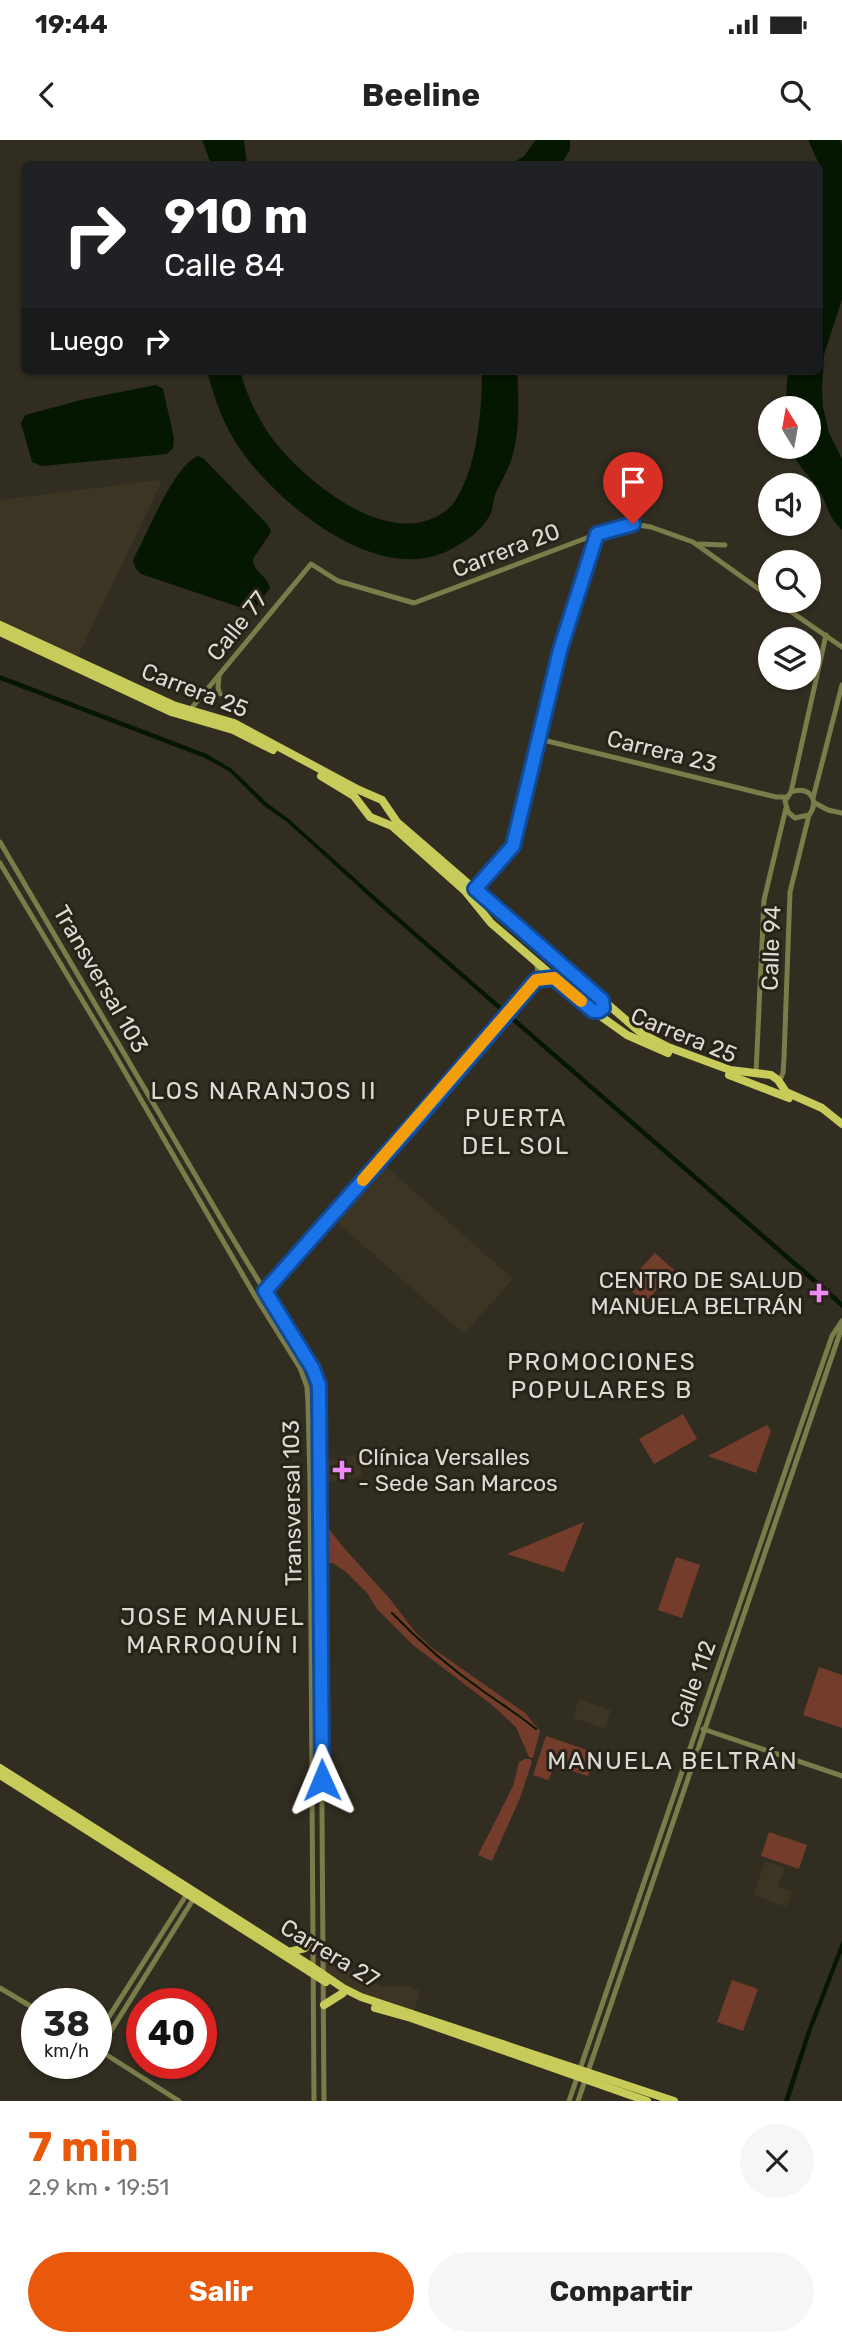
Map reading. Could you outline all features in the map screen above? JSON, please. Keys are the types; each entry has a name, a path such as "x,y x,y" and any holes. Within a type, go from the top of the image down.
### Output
{"main road":[{"name":"Carrera 25","path":"0,625 173,705 234,723 359,790 373,794"},
{"name":"Carrera 25","path":"0,632 171,712 233,730 318,774 349,793 362,805"},
{"path":"373,794 384,801 389,811 388,817 382,821 370,817 362,805 365,797 373,794"},
{"name":"Carrera 25","path":"389,811 397,822 652,1040 730,1070 769,1074 780,1084"},
{"name":"Carrera 25","path":"382,821 465,891 486,919 614,1027 639,1041 769,1091"},
{"path":"500,931 500,921 510,920"},
{"path":"592,1010 603,1008 601,998"},
{"path":"756,1074 753,1079 756,1085"},
{"path":"769,1091 776,1090 780,1084 788,1094 822,1108 842,1124"},
{"path":"769,1091 811,1106 842,1131"},
{"name":"Carrera 27","path":"0,1768 343,1988 378,2004 413,2013 583,2074 647,2101"},
{"name":"Carrera 27","path":"0,1775 189,1898 314,1970"},
{"path":"289,1952 305,1948 313,1940"},
{"name":"Carrera 27","path":"324,1977 343,1993 388,2013 674,2101"},
{"path":"324,2005 343,1993"}],"street":[{"name":"Carrera 20","path":"311,564 338,581 409,603 597,534 626,525 642,525 696,544 758,588"},
{"path":"475,889 513,846 560,650 597,534"},
{"path":"696,544 725,545"},
{"name":"Calle 77","path":"190,710 311,564"},
{"path":"793,613 842,647"},
{"path":"785,807 826,635"},
{"path":"219,676 220,694"},
{"path":"810,814 842,685"},
{"name":"Carrera 23","path":"539,739 776,797 789,794"},
{"path":"789,794 796,790 806,790 828,810 842,813"},
{"path":"776,797 795,818 828,810"},
{"name":"Calle 94","path":"756,1074 764,900 785,807"},
{"name":"Calle 94","path":"780,1084 784,1066 790,892 810,814"},
{"name":"Transversal 103","path":"0,842 319,1385 324,2101"},
{"name":"Transversal 103","path":"0,863 305,1380 310,1482 314,2101"},
{"path":"265,1291 536,980 538,973 535,962"},
{"path":"64,971 69,972 74,967"},
{"path":"69,980 73,974 78,974"},
{"path":"536,980 554,978"},
{"path":"227,1248 233,1249 235,1242"},
{"path":"239,1269 241,1262 248,1264"},
{"name":"Calle 112","path":"578,2101 583,2074 832,1336 842,1321"},
{"name":"Calle 112","path":"701,1728 842,1327"},
{"path":"309,1465 314,1470 319,1464"},
{"path":"310,1482 313,1477 319,1479"},
{"path":"701,1728 842,1776"},
{"path":"311,1748 313,1753 317,1754 321,1748"},
{"path":"312,1764 316,1759 321,1764"},
{"path":"112,2013 189,1898"},
{"path":"112,2026 189,1898"},
{"path":"0,1988 21,2000"},
{"path":"314,1995 318,1990 324,1994"},
{"path":"112,2058 179,2101"},
{"name":"Calle 112","path":"569,2101 583,2074"}],"shaded area":[{"path":"202,140 244,140 247,161 210,161"},
{"path":"536,140 570,140 570,150 563,161 516,161 523,157"},
{"path":"808,140 840,140 842,299 824,355 823,372 823,161 818,161"},
{"path":"208,375 241,375 252,404 269,434 298,467 338,499 360,511 382,520 404,524 425,521 440,515 452,505 460,492 476,441 482,375 517,375 516,439 508,470 495,495 490,515 479,530 455,547 427,558 397,558 366,550 335,536 280,495 240,449 229,431"},
{"path":"788,375 823,375 823,407 829,433 842,459 842,530 832,519 821,492 821,473 806,473 796,459 821,459 821,396 786,396"},
{"path":"156,385 163,389 174,438 173,448 167,454 42,466 32,462 21,423 25,415 85,399"},
{"path":"198,456 204,459 271,530 253,559 255,567 270,588 254,610 141,574 136,569 133,560 161,502 179,473"},
{"path":"159,480 161,483 76,660 0,625 0,500"},
{"path":"0,675 207,754 232,769 267,803 289,819 832,1293 842,1302 842,1308 384,910 287,822 264,806 230,772 205,758 0,680"},
{"path":"380,1161 513,1279 464,1334 330,1216"},
{"path":"655,1253 674,1270 645,1303 625,1285"},
{"path":"683,1414 697,1439 654,1464 639,1439"},
{"path":"767,1425 771,1431 756,1473 708,1456"},
{"name":"Clínica Versalles - Sede San Marcos","path":"363,1453 365,1463 360,1465 362,1476 323,1484 323,1461"},
{"path":"584,1522 564,1572 507,1554"},
{"path":"325,1524 416,1633 431,1647 525,1713 540,1731 533,1758 529,1757 516,1727 492,1705 413,1645 377,1609 367,1593 346,1572 333,1563 321,1563 320,1527"},
{"path":"676,1557 700,1565 682,1618 658,1610"},
{"path":"819,1667 842,1675 842,1728 803,1715"},
{"path":"579,1699 611,1710 605,1729 573,1718"},
{"path":"546,1736 596,1753 588,1776 554,1768 548,1780 533,1775"},
{"path":"525,1759 532,1762 520,1798 492,1861 478,1855 513,1786 519,1762"},
{"path":"769,1832 807,1845 799,1869 761,1856"},
{"path":"765,1861 785,1868 778,1886 792,1892 787,1907 754,1895"},
{"path":"842,1940 842,1952 811,2032 789,2101 784,2101 807,2031"},
{"path":"324,1950 333,1951 353,1972 382,1986 408,1986 420,1991 413,2013 378,2004 324,1974"},
{"path":"732,1980 758,1989 743,2031 717,2022"}],"waterway":[{"path":"392,1613 447,1664 536,1729"}],"slow traffic":[{"path":"363,1180 536,980 554,978 581,1001"}],"place":[{"name":"CENTRO DE SALUD MANUELA BELTRÁN","path":"819,1293"},
{"name":"Clínica Versalles - Sede San Marcos","path":"342,1470"}],"district":[{"name":"LOS NARANJOS II","path":"264,1091"},
{"name":"PUERTA DEL SOL","path":"516,1132"},
{"name":"PROMOCIONES POPULARES B","path":"602,1376"},
{"name":"JOSE MANUEL MARROQUÍN I","path":"213,1631"},
{"name":"MANUELA BELTRÁN","path":"673,1761"}],"route":[{"path":"322,1780 319,1385 313,1369 265,1291 536,980 554,978 593,1011 603,1008 602,1000 475,889 513,846 560,650 597,534 633,524"}]}
